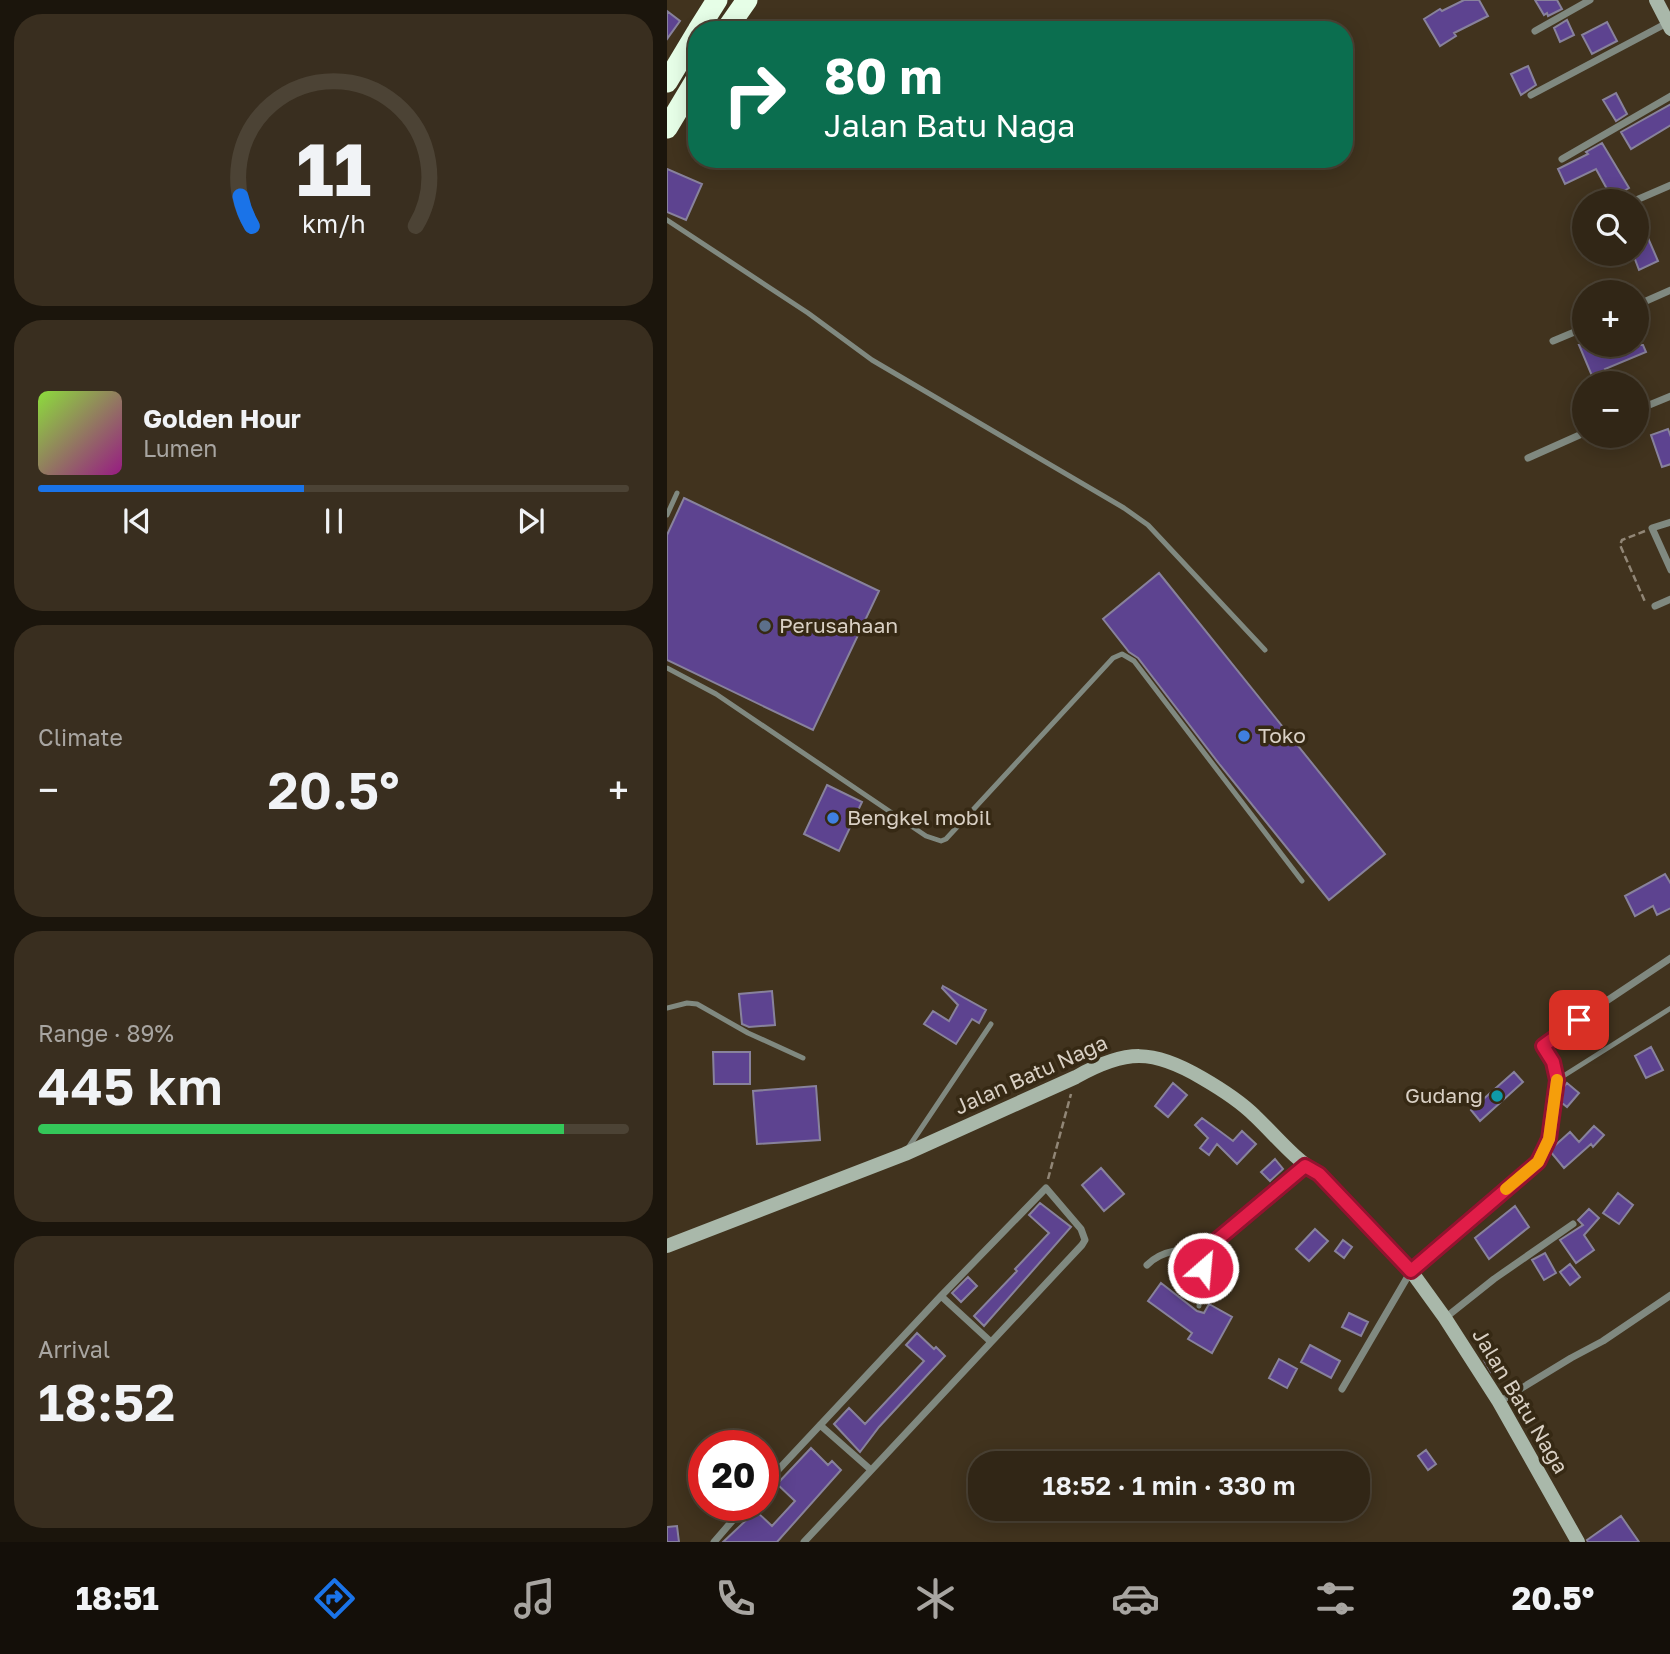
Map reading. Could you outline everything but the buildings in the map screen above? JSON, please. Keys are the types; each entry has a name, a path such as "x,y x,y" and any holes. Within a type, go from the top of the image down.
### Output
{"highway":[{"path":"703,21 717,0"},
{"path":"732,21 747,0"},
{"path":"667,82 688,46"},
{"path":"667,128 688,93"}],"street":[{"path":"1535,31 1590,0"},
{"path":"1531,95 1668,21 1656,0"},
{"path":"1562,159 1670,96"},
{"path":"1649,194 1670,185"},
{"path":"1649,300 1670,290"},
{"path":"1553,341 1572,333"},
{"path":"1649,405 1670,396"},
{"path":"1527,457 1572,438"},
{"path":"1670,522 1652,528 1670,570"},
{"path":"1655,606 1670,599"},
{"path":"1341,1389 1411,1271 1538,1162 1549,1139 1557,1080 1553,1062 1543,1046 1545,1042 1670,958"},
{"name":"Jalan Batu Naga","path":"667,1246 904,1154 1076,1077 1100,1063 1133,1056 1161,1058 1185,1067 1225,1091 1253,1114 1305,1166 1319,1174 1411,1271 1499,1402 1578,1542"},
{"path":"1147,1265 1158,1254 1183,1249 1205,1250 1305,1166"},
{"path":"779,1469 1046,1188 1081,1229 1085,1240 1082,1245 804,1542"},
{"path":"1445,1318 1494,1279 1573,1224"},
{"path":"1499,1402 1603,1341 1670,1295"},
{"path":"941,1296 991,1342"},
{"path":"820,1424 871,1470"},
{"path":"714,1542 732,1521"}],"lane":[{"path":"667,220 808,313 872,360 1124,508 1148,525 1265,650"},
{"path":"667,515 677,493"},
{"path":"667,668 716,694 925,836 942,841 1113,658 1122,654 1129,656 1302,881"},
{"path":"667,1008 687,1003 697,1004 748,1033 803,1058"},
{"path":"1557,1080 1670,1009"},
{"path":"904,1154 991,1024"},
{"path":"1199,1306 1205,1250"}],"path":[{"path":"1652,528 1622,540 1620,545 1646,604 1649,607 1655,606"},
{"path":"1046,1188 1076,1077"}],"slow traffic":[{"path":"1506,1189 1538,1162 1549,1139 1557,1080"}],"place":[{"name":"Perusahaan","path":"765,626"},
{"name":"Toko","path":"1244,736"},
{"name":"Bengkel mobil","path":"833,818"},
{"name":"Gudang","path":"1497,1096"}],"route":[{"path":"1203,1268 1205,1250 1305,1166 1319,1174 1411,1271 1538,1162 1549,1139 1557,1080 1553,1062 1543,1046 1579,1020"}]}
